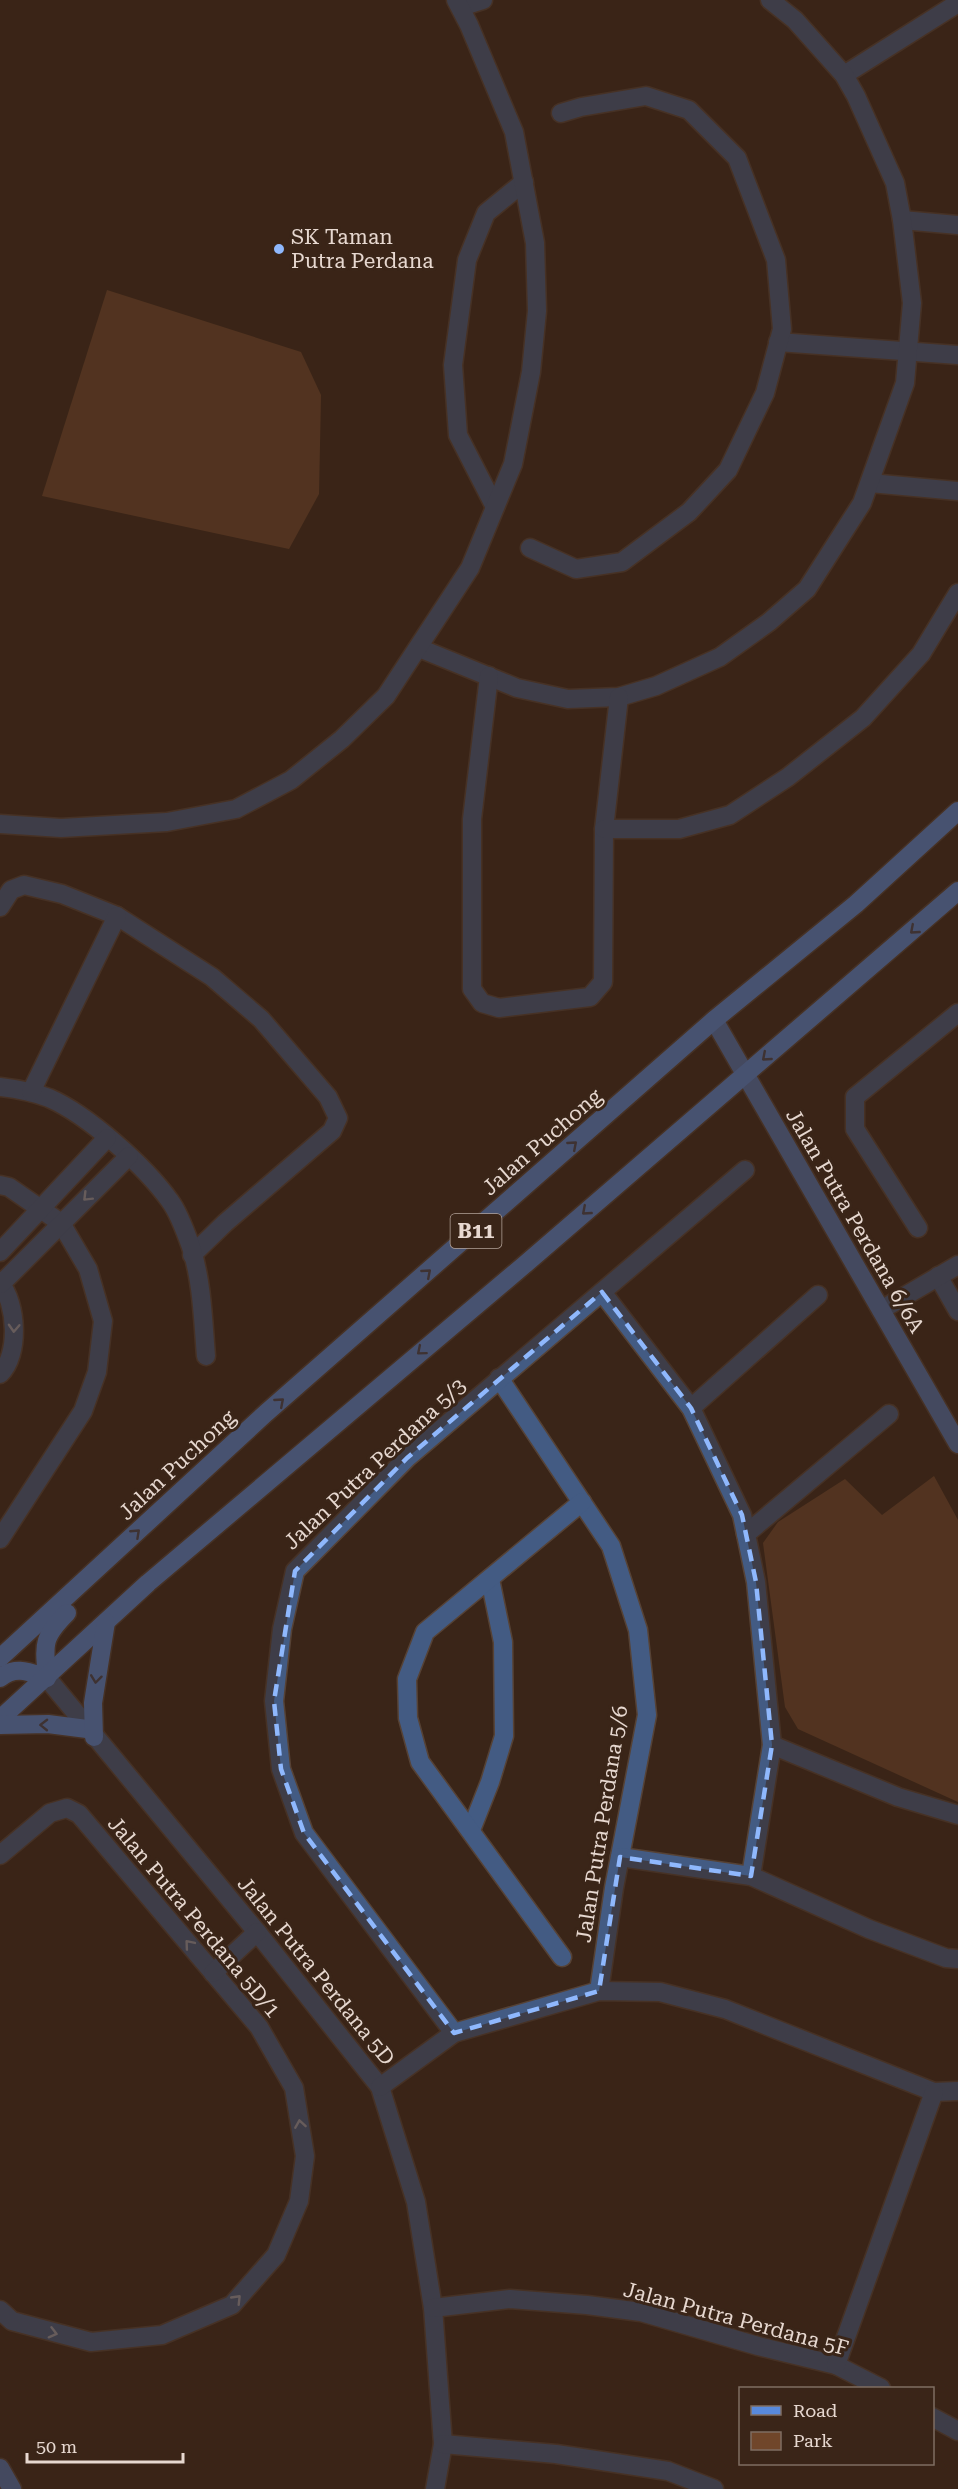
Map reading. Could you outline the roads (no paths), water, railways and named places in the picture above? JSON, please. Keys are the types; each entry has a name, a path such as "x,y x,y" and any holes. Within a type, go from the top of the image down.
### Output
{"main road":[{"name":"Jalan Puchong","path":"0,1658 266,1413 714,1020 856,904 958,811"},
{"name":"B11","path":"0,1719 236,1507 958,891"},
{"path":"0,1678 8,1671 19,1669 46,1678 44,1648 50,1629 100,1578 109,1559"},
{"path":"0,1725 48,1724 90,1733 106,1622"}],"street":[{"path":"0,824 61,828 105,827 167,822 236,810 291,780 342,739 386,696 470,568 513,464 531,372 536,321 535,243 514,132 459,4 483,0"},
{"path":"419,648 518,688 568,699 619,697 656,686 720,657 769,622 807,589 862,503 905,383 912,303 902,220 895,183 856,96 843,75 795,20 770,0"},
{"path":"843,75 948,5"},
{"path":"530,548 576,569 622,562 689,512 728,470 765,393 782,328 776,260 737,158 689,110 646,96 581,107 561,113"},
{"path":"495,507 458,435 453,365 467,260 486,213 524,182"},
{"path":"902,220 958,225"},
{"path":"778,342 958,355"},
{"path":"870,483 958,491"},
{"path":"604,829 679,829 730,815 788,777 863,718 921,654 958,593"},
{"path":"489,676 472,819 472,989 482,1003 499,1008 590,997 603,982 604,829 619,697"},
{"path":"0,907 11,890 24,885 62,894 117,916 212,977 261,1019 328,1097 338,1118 332,1131 225,1223 192,1255"},
{"path":"31,1092 117,916"},
{"path":"918,1228 855,1129 855,1097 958,1012"},
{"name":"Jalan Putra Perdana 6/6A","path":"714,1020 958,1444"},
{"path":"0,1087 31,1092 50,1099 85,1120 148,1174 172,1203 192,1255 201,1301 206,1356"},
{"path":"0,1252 107,1138"},
{"path":"0,1374 4,1370 12,1345 14,1318 8,1293 1,1283 129,1156"},
{"name":"Jalan Putra Perdana 5/3","path":"454,2033 304,1833 281,1769 274,1701 282,1629 295,1570 407,1458 745,1170"},
{"path":"0,1185 9,1187 62,1223 88,1269 103,1322 97,1372 83,1411 0,1539"},
{"path":"881,1310 958,1264"},
{"path":"938,1276 958,1311"},
{"path":"602,1292 691,1408 742,1515 756,1582 772,1745 751,1875"},
{"path":"691,1408 818,1294"},
{"name":"Jalan Putra Perdana 5/6","path":"500,1378 611,1546 638,1630 646,1714 599,1991"},
{"path":"746,1534 889,1414"},
{"path":"562,1958 420,1762 408,1718 407,1678 424,1632 582,1502"},
{"path":"471,1830 490,1782 504,1736 503,1642 490,1579"},
{"name":"Jalan Putra Perdana 5D","path":"46,1678 257,1932 380,2087 416,2202 433,2308 443,2444 435,2489"},
{"path":"772,1745 898,1797 958,1815"},
{"name":"Jalan Putra Perdana 5D/1","path":"0,1855 50,1813 67,1808 79,1814 259,2027 294,2088 305,2156 299,2201 276,2255 232,2305 162,2335 91,2342 12,2321 0,2310"},
{"path":"620,1857 751,1875 869,1929 946,1958 958,1959"},
{"path":"213,1973 257,1932"},
{"path":"380,2087 454,2033 599,1991 660,1992 725,2009 934,2092 958,2091"},
{"path":"836,2365 934,2092"},
{"name":"Jalan Putra Perdana 5F","path":"433,2308 510,2299 641,2312 758,2346 836,2365 879,2387"},
{"path":"934,2418 958,2431"},
{"path":"443,2444 556,2454 668,2471 714,2489"},
{"path":"0,2468 12,2489"}],"place":[{"name":"SK Taman Putra Perdana","path":"279,249"}]}
